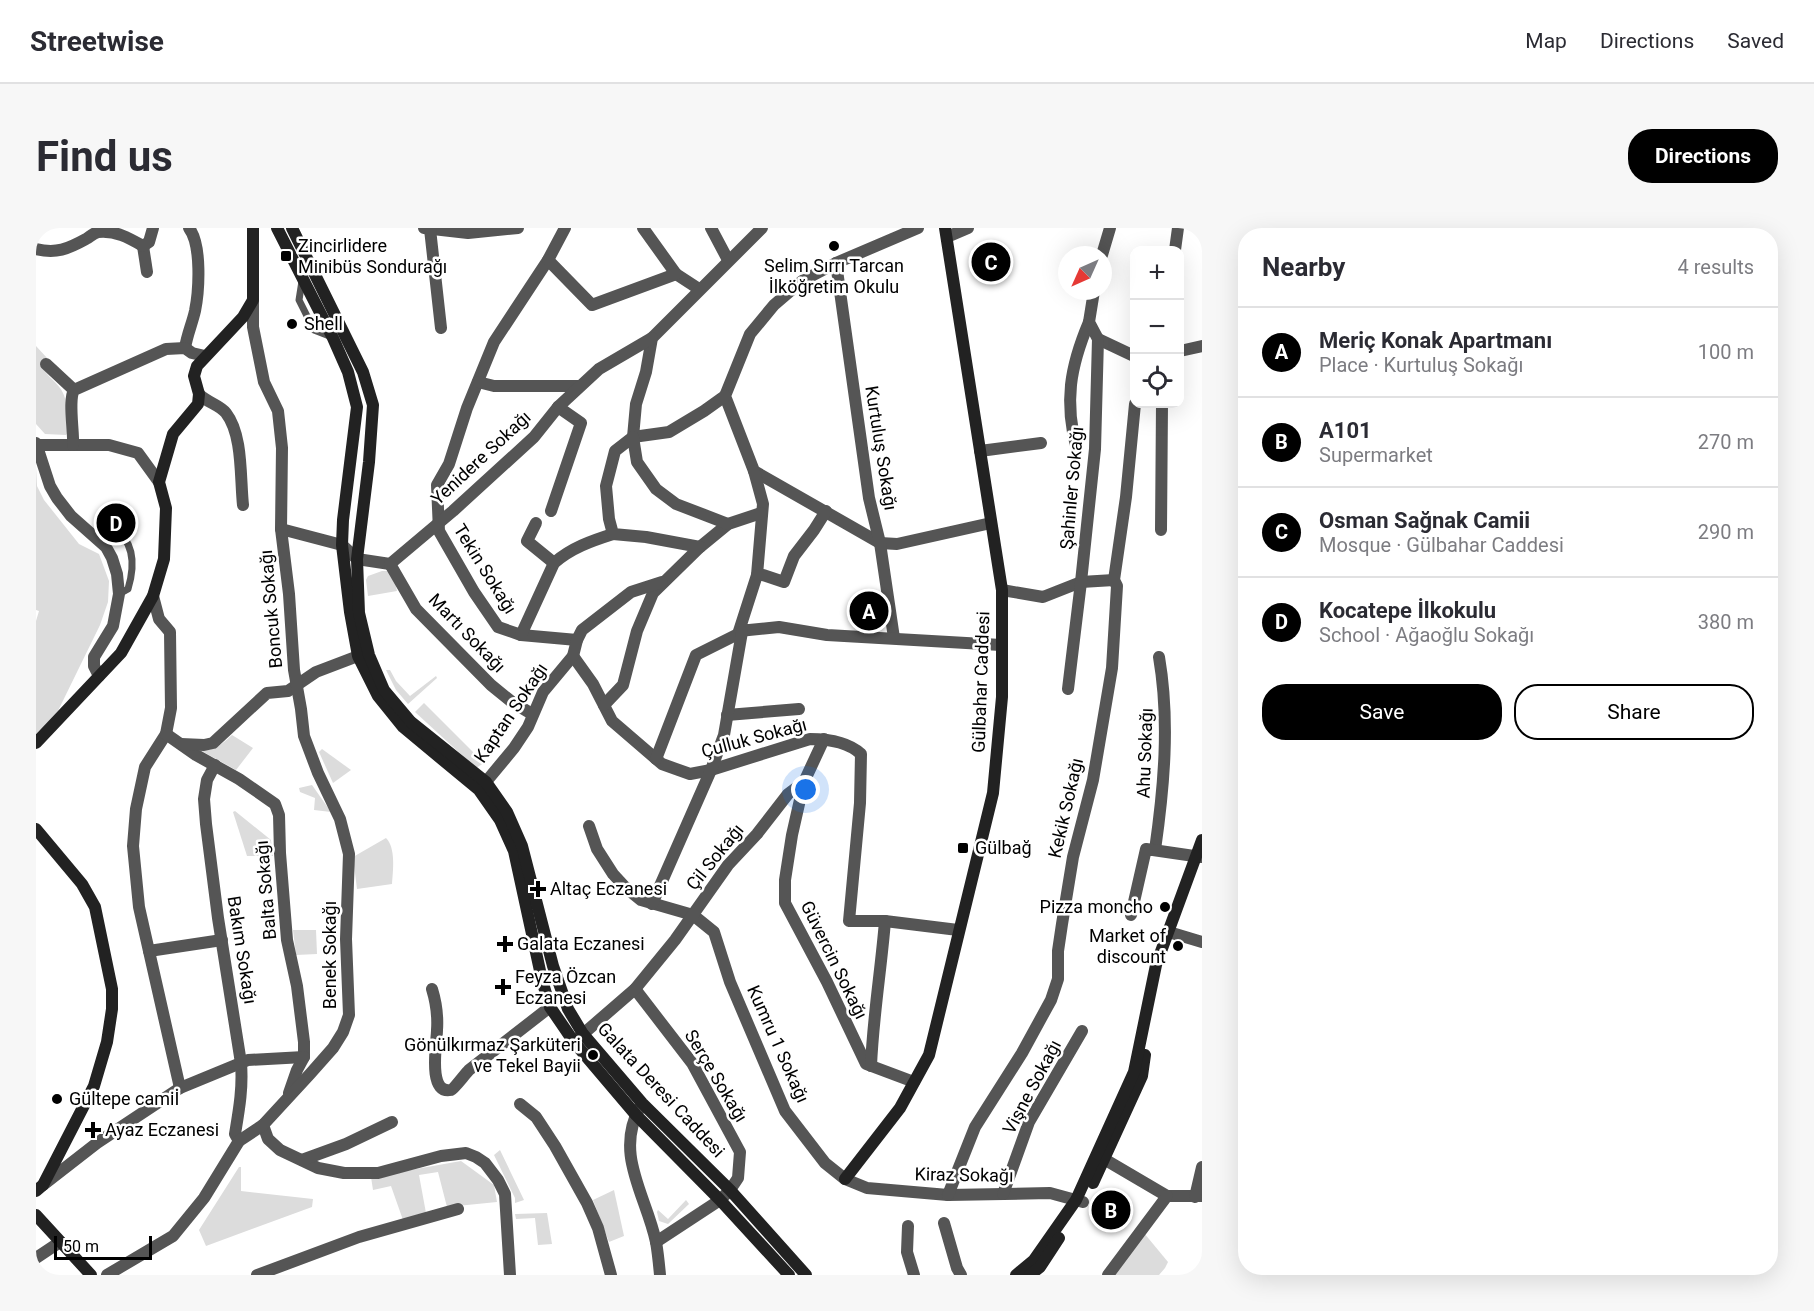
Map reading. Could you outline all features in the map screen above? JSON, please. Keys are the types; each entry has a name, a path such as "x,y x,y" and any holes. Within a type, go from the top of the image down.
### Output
{"street":[{"path":"143,246 149,242 153,228"},
{"path":"185,348 195,313 198,280 194,236 189,228"},
{"path":"159,482 173,434 198,404 199,394 194,376 197,366 243,317 253,300 253,228"},
{"name":"Galata Deresi Caddesi","path":"277,228 308,275 363,372 373,405 369,462 357,559 363,656"},
{"name":"Galata Deresi Caddesi","path":"292,228 308,275 348,372 357,407 342,545 350,612 378,696 403,727 483,786 507,813 522,846 553,966 578,1038 636,1115 720,1200 789,1275"},
{"path":"441,328 427,228 469,231 518,228"},
{"path":"438,524 437,485 449,464 494,342 548,260 565,228"},
{"path":"643,228 676,274 699,289"},
{"path":"711,228 728,261"},
{"name":"Yenidere Sokağı","path":"390,564 534,437 558,407 579,386 599,369 652,338 762,228"},
{"path":"613,534 606,486 615,451 633,437 669,432 725,396 750,334 774,304 802,281 836,263 918,228"},
{"path":"946,233 968,228"},
{"path":"1105,246 1110,228"},
{"path":"1176,246 1178,228"},
{"path":"36,249 52,253 68,248 96,232 124,235 143,246"},
{"name":"Gülbahar Caddesi","path":"845,1179 900,1108 929,1055 993,793 1002,697 1002,591 946,233"},
{"path":"143,246 147,272"},
{"path":"548,260 592,304 676,274"},
{"name":"Kurtuluş Sokağı","path":"836,263 869,498 879,543 894,638"},
{"name":"Boncuk Sokağı","path":"253,300 253,327 264,382 279,411 282,448 281,529 296,687"},
{"path":"1077,450 1071,430 1070,384 1078,348 1089,322 1093,300"},
{"name":"Şahinler Sokağı","path":"1068,689 1095,448 1098,339 1089,322"},
{"path":"652,338 646,372 636,404 633,437 637,462 656,489 676,504 728,524"},
{"path":"1098,339 1130,354"},
{"path":"1184,350 1202,346"},
{"path":"74,445 71,395 74,390 166,349 185,348 192,353 205,356"},
{"path":"46,364 74,390"},
{"path":"478,382 494,386 579,386"},
{"path":"199,394 225,411 237,433 243,505"},
{"path":"652,903 711,771 724,735 740,631 757,575 763,504 754,471 725,396"},
{"path":"551,511 581,423 558,407"},
{"name":"Kekik Sokağı","path":"948,1195 975,1127 1032,1034 1051,1000 1058,979 1058,951 1073,857 1093,780 1112,668 1117,586 1114,580 1126,497 1135,408"},
{"path":"1161,530 1162,408"},
{"path":"980,451 1041,443"},
{"path":"36,743 99,676 121,652 153,596 164,559 166,508 159,482 138,453 109,445 37,444 50,486 57,498 71,516 106,547 114,566 119,594 113,626 94,657 94,666 99,676"},
{"path":"754,471 879,543 897,544 991,523"},
{"path":"757,575 784,582 794,556 826,511"},
{"path":"604,705 623,685 637,631 653,593 700,547 728,524 761,513"},
{"path":"536,523 527,541 554,563"},
{"name":"Tekin Sokağı","path":"438,524 439,531 474,592 498,627 521,635 577,640"},
{"name":"Boncuk Sokağı","path":"281,529 342,545"},
{"path":"521,635 554,563 562,555 587,542 613,534 646,537 700,547"},
{"path":"342,545 357,559 390,564"},
{"name":"Martı Sokağı","path":"390,564 417,609 491,685 532,714"},
{"path":"1002,591 1043,597 1081,582 1114,580"},
{"path":"573,656 582,630 631,592 665,581"},
{"path":"153,596 159,620 170,632 171,708 166,734 145,767 136,809 133,846 139,907 180,1088"},
{"path":"656,759 696,655 740,631 779,627 827,635 1001,645"},
{"path":"180,744 213,743 267,693 288,691 316,672 363,656"},
{"name":"Kaptan Sokağı","path":"483,786 528,727 543,692 573,656"},
{"name":"Çulluk Sokağı","path":"573,656 593,684 612,721 662,764 690,774 711,771 810,739 824,739 854,747 861,754 860,803 849,921 885,921 958,930"},
{"name":"Ahu Sokağı","path":"1131,915 1150,850 1164,773 1164,689 1159,657"},
{"name":"Benek Sokağı","path":"106,1275 173,1236 204,1198 239,1141 263,1125 333,1048 343,1032 349,1015 346,939 349,854 340,819 318,773 304,736 302,709 296,687"},
{"path":"727,715 799,709"},
{"name":"Balta Sokağı","path":"166,734 239,778 275,804 279,815 287,940 297,986 304,1057 287,1100"},
{"name":"Çil Sokağı","path":"578,1038 635,989 693,915 728,865 757,834 788,794 804,782 824,739"},
{"name":"Bakım Sokağı","path":"214,765 207,780 204,798 222,940 242,1063 241,1104 235,1134 239,1141"},
{"name":"Güvercin Sokağı","path":"804,782 792,835 785,880 785,903 827,982 866,1064 871,1066"},
{"name":"Galata Deresi Caddesi","path":"483,786 514,851 550,1007 730,1190 806,1275"},
{"path":"589,826 597,849 613,874 641,900 693,915"},
{"path":"36,829 82,884 96,907 112,989 112,1009 107,1042 94,1086 40,1188"},
{"path":"1030,1275 1040,1267 1104,1159 1142,1076 1161,967 1200,856 1202,840"},
{"path":"1150,850 1200,856"},
{"path":"1016,1275 1034,1260 1080,1201 1134,1072 1156,964 1200,856"},
{"name":"Kumru 1 Sokağı","path":"693,915 714,932 730,982 785,1111 825,1163 845,1179"},
{"path":"885,921 873,1026 871,1066 914,1083"},
{"path":"1172,933 1202,942"},
{"path":"149,951 222,940"},
{"path":"432,989 437,1028 436,1078 443,1089 450,1090 455,1087 469,1070 550,1007"},
{"name":"Serçe Sokağı","path":"635,989 692,1063 740,1152 738,1178 730,1190"},
{"name":"Vişne Sokağı","path":"1003,1194 1029,1122 1082,1030"},
{"path":"40,1188 86,1151 180,1088 248,1060 304,1057"},
{"path":"642,1103 629,1139 630,1158 656,1242 660,1275"},
{"path":"520,1104 529,1110 542,1127 587,1203 598,1228 611,1275"},
{"path":"302,1161 346,1144 392,1122"},
{"path":"263,1125 268,1139 280,1150 318,1168 344,1173 378,1173 441,1156 466,1153 476,1156 498,1180 505,1194 510,1275"},
{"path":"68,1138 69,1150 72,1153 86,1151"},
{"path":"1104,1159 1167,1196 1198,1197 1202,1167"},
{"name":"Kiraz Sokağı","path":"845,1179 867,1188 948,1195 1050,1193 1080,1201"},
{"path":"656,1242 720,1200 730,1190"},
{"path":"1108,1275 1167,1196"},
{"path":"256,1275 359,1237 458,1209"},
{"path":"36,1215 91,1275"},
{"path":"944,1223 961,1275"},
{"path":"908,1226 908,1252 914,1275"},
{"path":"36,1258 60,1242"}],"lane":[{"path":"113,527 123,534 133,559 133,573 128,589 119,594"}],"shaded area":[{"path":"36,346 47,358 41,365 60,388 65,398 68,432 66,435 45,434 36,424"},
{"path":"36,466 37,486 44,500 79,544 99,554 109,581 108,602 100,625 55,717 36,735 36,621 39,611 36,610"},
{"path":"382,571 393,573 397,591 368,596 366,580 368,576"},
{"path":"386,670 390,670 396,681 410,696 436,676 437,678 408,704 396,690"},
{"path":"424,703 484,763 476,768 415,712"},
{"path":"232,735 253,748 236,770 200,750 217,747"},
{"path":"322,749 351,770 333,783 319,752"},
{"path":"312,785 331,812 314,810 315,798 300,792 299,788"},
{"path":"235,811 271,840 273,856 247,856 233,812"},
{"path":"386,838 393,854 392,884 357,889 353,857"},
{"path":"293,930 316,930 317,954 296,955"},
{"path":"500,1150 524,1200 515,1203 515,1198 494,1155"},
{"path":"461,1161 494,1185 497,1202 447,1207 438,1172 419,1175 426,1213 403,1220 391,1186 373,1190 371,1177"},
{"path":"241,1167 241,1191 313,1199 312,1207 206,1246 199,1230"},
{"path":"614,1190 624,1236 609,1242 593,1200"},
{"path":"686,1200 689,1204 668,1224 659,1221 658,1210 668,1219"},
{"path":"547,1213 552,1244 538,1245 535,1218 516,1219 515,1214"},
{"path":"1144,1233 1168,1262 1165,1268 1159,1275 1111,1275"}],"place":[{"name":"Selim Sırrı Tarcan İlköğretim Okulu","path":"834,246"},
{"name":"Zincirlidere Minibüs Sondurağı","path":"286,256"},
{"name":"Osman Sağnak Camii","path":"991,262"},
{"name":"Shell","path":"292,324"},
{"name":"Kocatepe İlkokulu","path":"116,523"},
{"name":"Meriç Konak Apartmanı","path":"869,611"},
{"name":"Gülbağ","path":"963,848"},
{"name":"Altaç Eczanesi","path":"538,889"},
{"name":"Pizza moncho","path":"1165,907"},
{"name":"Galata Eczanesi","path":"505,944"},
{"name":"Market of discount","path":"1178,946"},
{"name":"Feyza Özcan Eczanesi","path":"503,987"},
{"name":"Gönülkırmaz Şarküteri ve Tekel Bayii","path":"593,1055"},
{"name":"Gültepe camiİ","path":"57,1099"},
{"name":"Ayaz Eczanesi","path":"93,1130"},
{"name":"A101","path":"1111,1210"}]}
